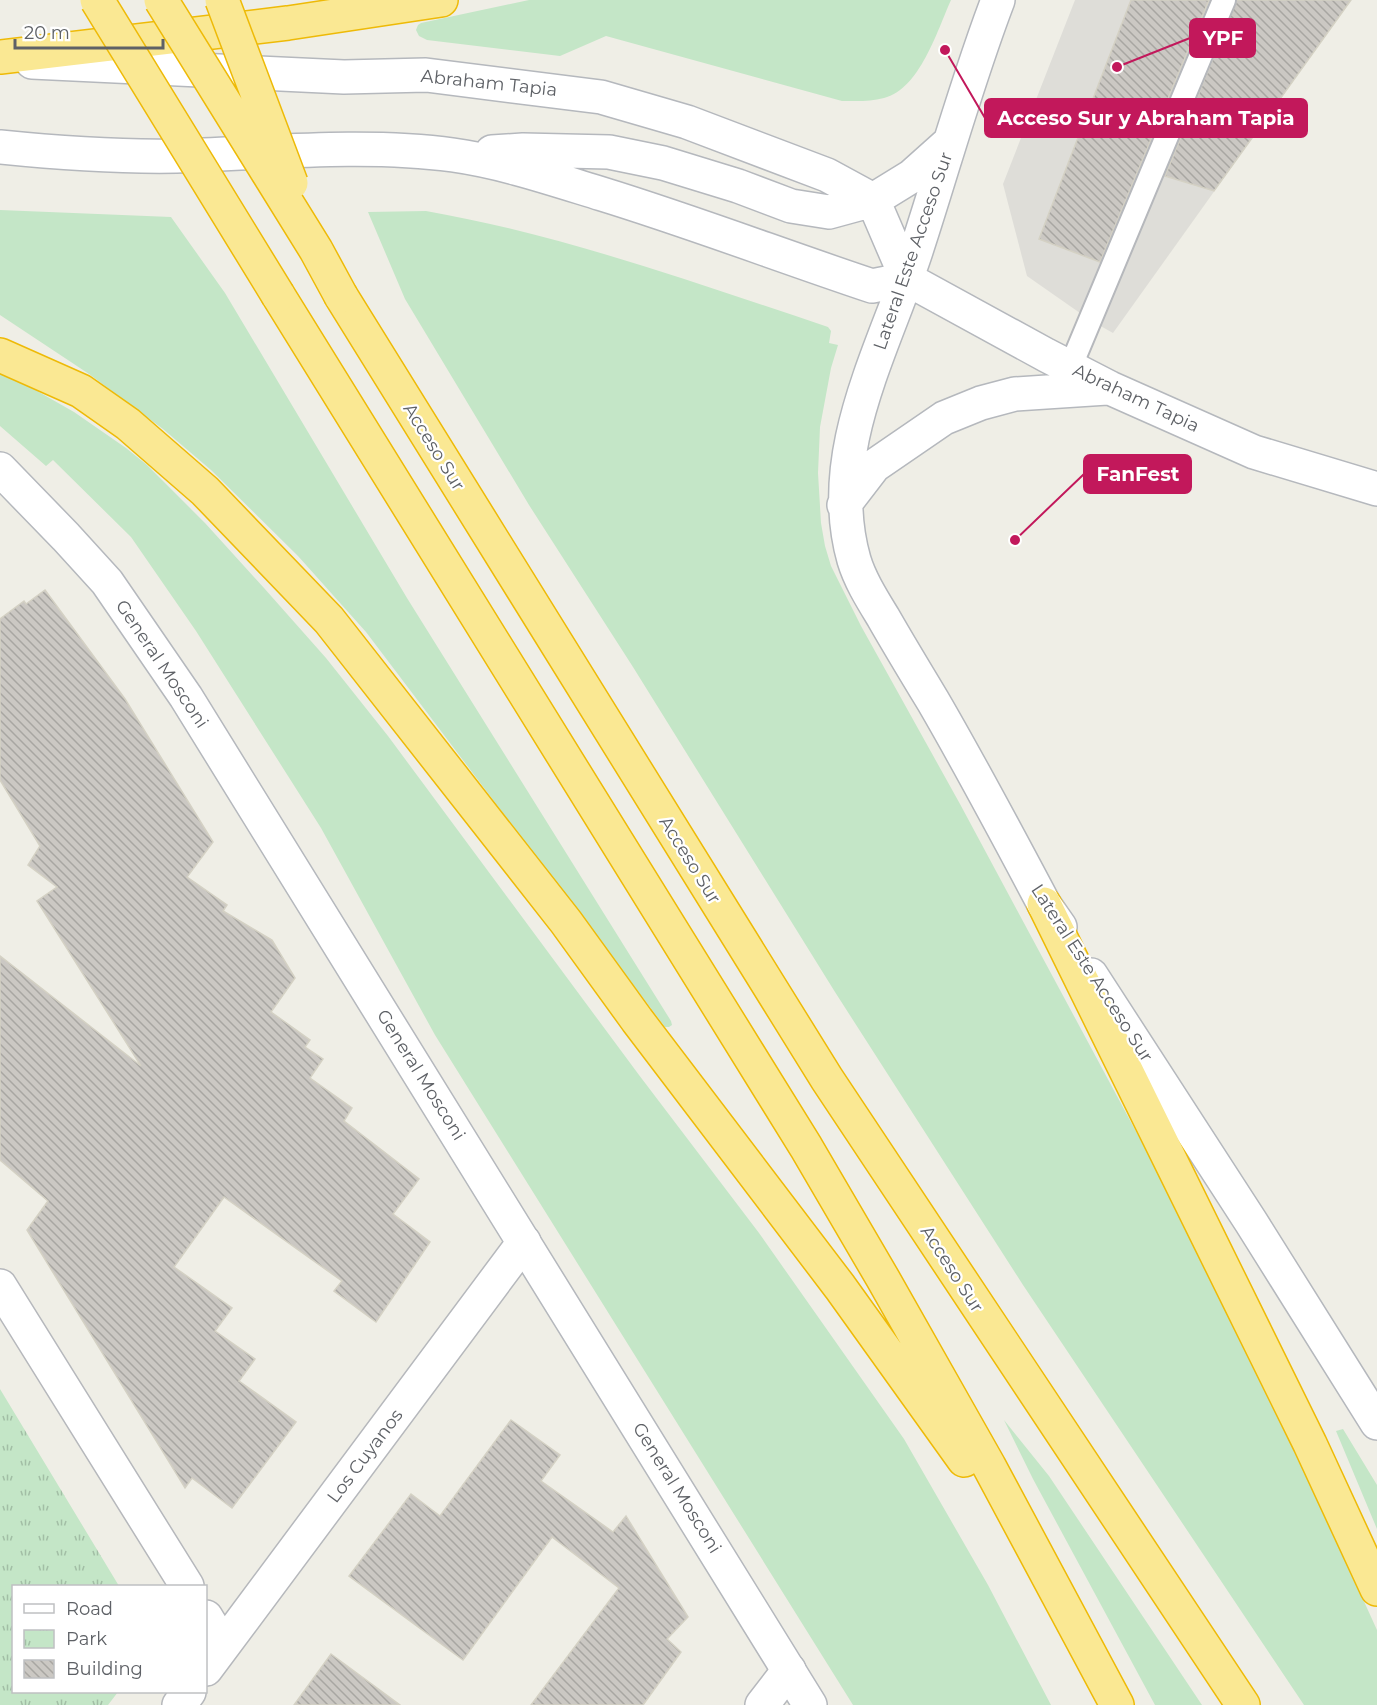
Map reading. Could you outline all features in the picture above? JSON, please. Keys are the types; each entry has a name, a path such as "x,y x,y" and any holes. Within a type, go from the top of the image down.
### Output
{"highway":[{"path":"98,0 806,1147 933,1368 1117,1705"},
{"name":"Acceso Sur","path":"160,0 827,1079 1243,1705"},
{"path":"222,0 316,250"},
{"path":"0,59 288,23 441,0"},
{"path":"0,355 81,391 137,432 205,491 330,620 566,922 644,1029 827,1270 1045,1573"},
{"path":"1044,904 1305,1433 1377,1589"}],"street":[{"name":"Lateral Este Acceso Sur","path":"998,0 975,59 907,279 877,355 864,396 845,475 844,505 850,542 860,576 945,723 1044,904 1152,1067 1377,1423"},
{"name":"Abraham Tapia","path":"0,59 344,77 426,75 601,97 687,122 827,176 873,200"},
{"path":"0,147 59,153 163,156 382,150 454,155 523,150 609,152 663,163 738,186 790,206 830,212 873,200 912,176 951,142"},
{"path":"454,155 524,170 670,215 872,286 907,279 873,200"},
{"name":"Abraham Tapia","path":"907,279 1110,388 1254,452 1377,489"},
{"path":"844,505 874,466 944,418 981,403 1016,394 1110,388"},
{"name":"General Mosconi","path":"2,476 107,582 146,636 810,1705"},
{"name":"Los Cuyanos","path":"214,1657 524,1242"},
{"path":"0,1286 186,1585"},
{"path":"207,1622 214,1657"},
{"path":"762,1705 789,1670"},
{"path":"179,1705 188,1693"}],"lane":[{"path":"1070,368 1224,0"}],"shaded area":[{"path":"1075,0 1351,0 1113,333 1090,320 1027,276 1003,184"}],"green space":[{"path":"529,0 951,0 926,57 908,83 897,92 884,98 868,101 842,101 606,36 560,56 427,40 419,36 416,30 421,23"},
{"path":"0,210 171,217 225,293 407,598 672,1025 665,1027 366,632 298,556 211,470 163,429 89,374 0,315"},
{"path":"426,211 528,233 579,247 679,277 828,327 831,331 829,343 838,345 831,368 820,427 818,473 821,523 831,566 861,626 960,804 1146,1150 1247,1344 1377,1630 1377,1705 1304,1705 1023,1285 835,992 633,667 529,505 405,299 368,212"},
{"path":"0,373 23,383 74,412 147,465 205,523 264,588 326,658 388,736 759,1233 904,1439 988,1585 1051,1705 853,1705 435,1035 321,828 196,631 131,537 53,460 46,466 0,426"},
{"path":"0,1389 118,1585 12,1585 12,1693 117,1693 108,1705 0,1705"},
{"path":"1004,1420 1049,1476 1202,1705 1155,1705 1033,1479"},
{"path":"1343,1429 1377,1485 1377,1529 1336,1431"}],"building":[{"path":"1131,0 1209,0 1100,262 1039,239"},
{"path":"1237,0 1351,0 1214,191 1165,176"},
{"path":"45,590 125,699 213,842 187,877 227,905 223,911 272,940 295,978 271,1012 310,1040 305,1047 323,1059 310,1078 352,1108 344,1121 419,1179 393,1214 430,1242 376,1322 334,1291 342,1281 224,1197 174,1267 232,1308 215,1331 255,1359 239,1381 296,1422 232,1508 192,1478 185,1488 27,1230 48,1201 0,1160 0,956 141,1066 37,901 57,887 28,865 40,846 0,780 0,619 24,601 26,604"},
{"path":"511,1420 560,1455 541,1481 613,1532 626,1516 688,1617 667,1639 681,1652 643,1705 531,1705 619,1588 552,1537 463,1660 349,1576 411,1494 440,1516"},
{"path":"331,1654 400,1705 294,1705"}],"place":[{"name":"Acceso Sur y Abraham Tapia","path":"945,50"},
{"name":"YPF","path":"1117,67"},
{"name":"FanFest","path":"1015,540"}]}
